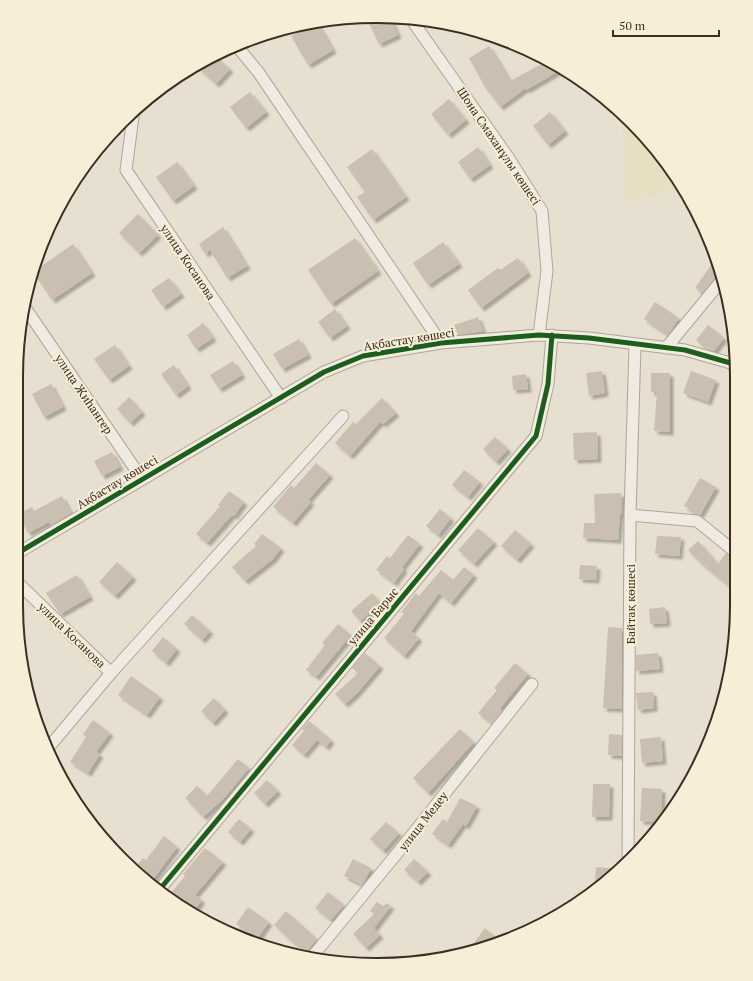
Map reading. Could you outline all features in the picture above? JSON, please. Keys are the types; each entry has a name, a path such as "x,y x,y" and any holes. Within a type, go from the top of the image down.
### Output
{"street":[{"name":"Шона Смаханұлы көшесі","path":"415,25 508,157 542,211 547,271 539,335"},
{"path":"240,50 259,73 441,343"},
{"name":"улица Косанова","path":"132,122 126,170 281,398"},
{"path":"666,348 718,285"},
{"name":"улица Жиhангер","path":"29,313 142,479"},
{"name":"Ақбастау көшесі","path":"23,550 324,372 363,356 441,343 552,335 685,350 729,363"},
{"name":"улица Барыс","path":"162,886 536,436 548,384 552,335"},
{"name":"Байтақ көшесі","path":"628,852 630,515 635,345"},
{"path":"52,744 111,672 343,416"},
{"path":"630,515 697,521 730,548"},
{"name":"улица Косанова","path":"23,588 111,672"},
{"name":"улица Медеу","path":"315,952 400,851 532,684"}],"shaded area":[{"path":"622,123 657,161 676,189 626,206"}],"building":[{"path":"369,23 393,24 398,35 379,44"},
{"path":"320,28 333,50 308,65 291,36 297,32"},
{"path":"489,46 510,81 542,64 556,72 526,90 526,88 500,107 485,87 469,58"},
{"path":"219,60 230,69 216,84 200,70"},
{"path":"250,92 266,112 246,128 230,107"},
{"path":"449,99 466,120 448,135 431,114"},
{"path":"550,112 565,131 548,145 533,126"},
{"path":"478,147 490,165 470,179 458,162"},
{"path":"372,149 406,197 373,220 357,197 365,192 347,167"},
{"path":"177,162 194,186 173,201 156,177"},
{"path":"138,214 158,235 139,253 119,233"},
{"path":"223,227 247,266 227,278 210,250 205,254 199,244"},
{"path":"355,238 378,271 331,304 308,270"},
{"path":"443,242 459,264 428,285 413,263"},
{"path":"73,244 92,273 52,300 37,278 41,266"},
{"path":"518,258 528,273 481,308 468,290 498,268 500,270"},
{"path":"711,265 716,278 702,293 695,288"},
{"path":"169,278 181,294 163,307 151,290"},
{"path":"655,302 679,318 668,335 644,319"},
{"path":"335,309 347,326 330,338 318,322"},
{"path":"478,317 483,331 458,335 454,325"},
{"path":"203,323 213,338 196,349 187,335"},
{"path":"708,325 724,338 714,351 706,349 696,340"},
{"path":"299,339 308,355 282,369 273,354"},
{"path":"115,345 129,366 109,380 94,359"},
{"path":"233,361 242,375 219,389 210,375"},
{"path":"174,365 188,386 176,395 161,374"},
{"path":"602,371 605,393 589,396 586,373"},
{"path":"691,371 716,380 708,402 683,393"},
{"path":"651,373 670,373 670,432 654,431 657,392 651,392"},
{"path":"526,374 528,389 513,390 512,376"},
{"path":"51,384 63,407 44,417 32,394"},
{"path":"129,397 142,412 130,423 117,409"},
{"path":"382,398 396,413 383,424 380,422 350,456 335,443 353,422 356,424"},
{"path":"597,432 598,459 574,460 573,433"},
{"path":"495,437 508,449 496,462 483,449"},
{"path":"112,452 120,467 102,476 94,461"},
{"path":"316,463 330,475 308,500 311,502 293,523 273,507 291,485 294,488"},
{"path":"464,470 480,482 468,497 452,485"},
{"path":"700,478 716,487 700,515 684,506"},
{"path":"229,491 244,502 234,516 232,515 207,543 196,534 220,506 218,505"},
{"path":"621,493 622,514 620,514 618,540 583,538 584,523 595,523 594,494"},
{"path":"62,496 71,513 51,525 49,522 28,533 23,524 23,512 32,507 34,511"},
{"path":"440,509 451,518 438,535 426,526"},
{"path":"478,528 494,542 474,564 458,550"},
{"path":"515,530 531,544 517,560 501,546"},
{"path":"262,534 281,548 273,559 245,581 232,567 256,546 254,544"},
{"path":"408,535 420,544 402,567 404,569 394,583 376,570 387,556 390,558"},
{"path":"657,536 681,537 679,556 655,554"},
{"path":"698,541 718,564 726,553 730,556 730,587 702,564 688,550"},
{"path":"117,562 133,577 115,596 99,582"},
{"path":"580,565 597,566 596,580 579,579"},
{"path":"464,567 474,575 451,603 439,593 411,631 419,638 404,656 384,638 404,614 401,612 416,593 419,596 441,570 453,580"},
{"path":"77,575 90,597 60,614 46,593"},
{"path":"372,593 381,603 360,621 351,611"},
{"path":"665,607 667,623 650,624 649,609"},
{"path":"192,615 210,631 202,640 184,624"},
{"path":"338,624 351,635 316,677 306,670 325,645 322,643"},
{"path":"608,627 622,628 622,709 603,708"},
{"path":"163,637 177,649 166,663 152,651"},
{"path":"365,653 380,666 357,693 345,704 335,694 358,673 352,668"},
{"path":"658,653 660,669 636,671 636,655"},
{"path":"515,663 528,674 500,708 502,710 492,724 478,713 497,690 494,688"},
{"path":"131,676 160,697 147,715 118,695"},
{"path":"653,692 654,708 638,710 636,693"},
{"path":"214,698 225,710 213,723 201,711"},
{"path":"93,720 110,733 96,752 100,754 88,773 70,762 86,737 83,734"},
{"path":"309,721 331,740 326,747 317,740 304,755 292,745 304,731 302,729"},
{"path":"460,729 474,742 428,793 413,778"},
{"path":"609,734 622,735 622,756 608,755"},
{"path":"661,737 663,761 642,763 640,739"},
{"path":"238,759 249,768 224,798 203,817 185,798 197,786 207,796"},
{"path":"267,780 278,791 265,804 254,793"},
{"path":"593,784 610,784 609,817 592,817"},
{"path":"642,788 662,789 661,814 657,820 656,822 640,821"},
{"path":"460,798 477,806 466,826 463,824 448,845 432,834 443,819 447,822"},
{"path":"239,819 251,829 240,842 228,832"},
{"path":"386,822 399,833 383,851 370,839"},
{"path":"164,836 177,847 153,879 138,865 143,858 146,860"},
{"path":"205,848 223,862 195,895 202,900 196,908 171,892 185,876 183,874"},
{"path":"353,859 371,868 362,885 344,876"},
{"path":"414,859 428,872 418,882 404,870"},
{"path":"596,867 612,868 596,882"},
{"path":"328,892 344,905 331,920 315,908"},
{"path":"377,902 383,906 387,903 391,906 374,928 380,935 366,948 353,934 374,914 370,911"},
{"path":"248,907 269,922 258,937 251,935 236,924"},
{"path":"286,911 317,939 307,951 301,950 274,925"},
{"path":"485,928 496,937 490,939 472,945"}],"cycle path":[{"path":"23,550 324,372 363,356 441,343 539,335 589,338 685,350 729,363"},
{"path":"162,886 536,436 548,384 552,335"}]}
